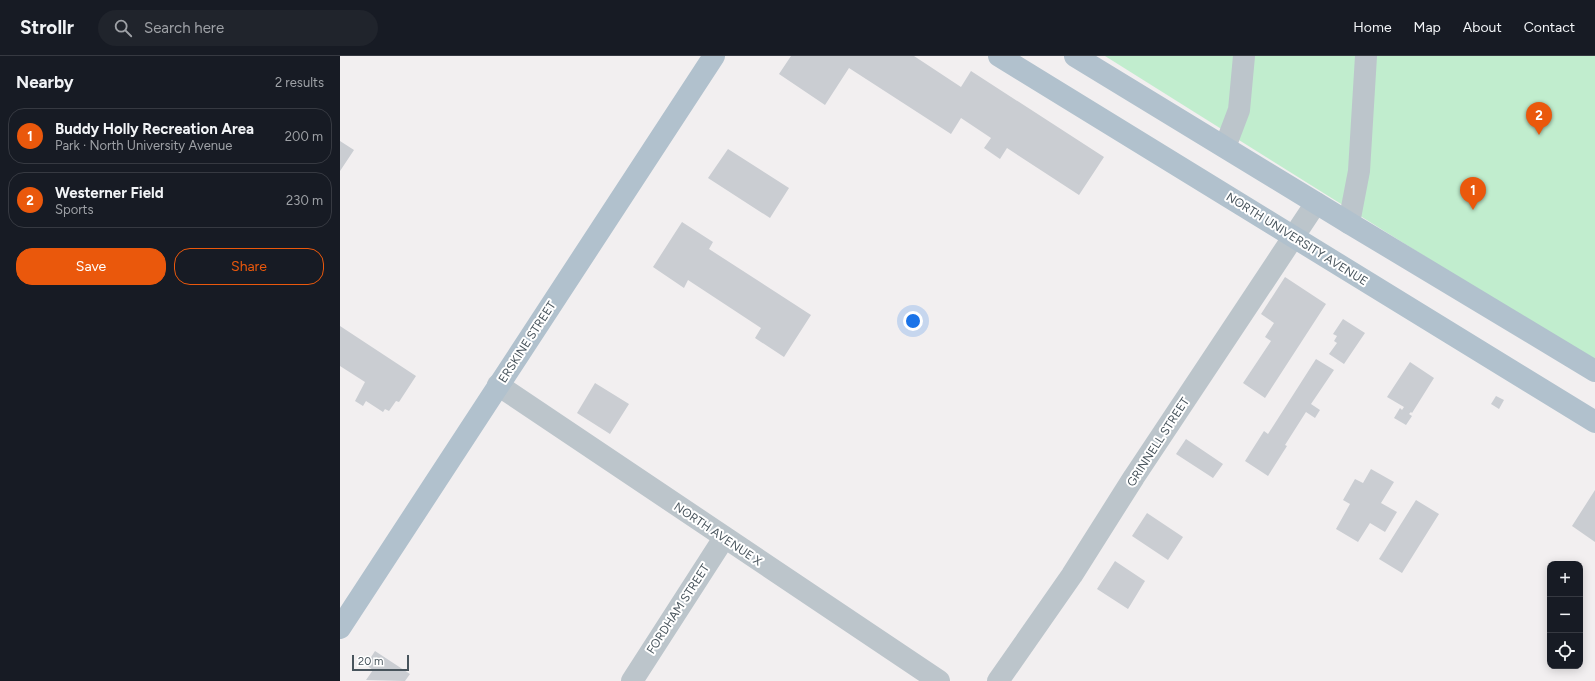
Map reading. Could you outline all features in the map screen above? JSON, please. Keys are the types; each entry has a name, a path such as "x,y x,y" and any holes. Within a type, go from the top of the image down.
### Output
{"main road":[{"name":"ERSKINE STREET","path":"340,628 714,56"},
{"name":"NORTH UNIVERSITY AVENUE","path":"999,56 1293,238 1595,422"},
{"path":"1075,56 1595,371"}],"street":[{"path":"1225,147 1239,110 1244,56"},
{"path":"1349,223 1359,171 1366,56"},
{"name":"GRINNELL STREET","path":"998,681 1072,575 1134,477 1316,203"},
{"name":"NORTH AVENUE X","path":"498,385 939,681"},
{"name":"FORDHAM STREET","path":"632,681 724,538"}],"green space":[{"path":"1105,56 1595,56 1595,363"}],"building":[{"path":"791,56 914,56 961,87 971,71 1104,157 1079,195 1007,148 1000,159 984,148 991,138 961,118 951,134 849,68 825,105 779,74"},
{"path":"340,141 354,150 340,171"},
{"path":"728,149 789,188 770,218 708,178"},
{"path":"682,222 713,242 709,249 811,315 784,357 755,338 761,328 688,280 684,288 653,267"},
{"path":"1285,277 1326,304 1265,398 1243,383 1271,341 1265,337 1274,323 1261,314"},
{"path":"1343,319 1365,333 1344,364 1329,354 1337,343 1334,341 1337,336 1333,334"},
{"path":"340,326 416,376 399,402 396,401 389,411 385,409 383,412 366,401 363,406 355,401 365,382 340,366"},
{"path":"1316,359 1334,370 1311,404 1320,410 1315,418 1306,412 1285,445 1287,446 1268,476 1245,461 1264,431 1268,434"},
{"path":"1410,362 1434,378 1412,413 1411,412 1409,414 1412,416 1406,425 1394,418 1400,408 1402,410 1404,407 1387,397"},
{"path":"595,383 629,404 610,434 577,413"},
{"path":"1496,396 1504,400 1499,409 1491,404"},
{"path":"1186,439 1223,464 1213,478 1176,454"},
{"path":"1371,469 1394,482 1381,503 1397,512 1385,532 1370,523 1358,542 1336,529 1350,504 1343,500 1355,479 1363,483"},
{"path":"1595,490 1595,542 1572,526"},
{"path":"1416,500 1439,514 1402,573 1379,559"},
{"path":"1147,513 1183,537 1168,560 1132,536"},
{"path":"1115,561 1145,581 1128,609 1097,589"},
{"path":"375,651 410,674 405,681 366,680 373,670 366,665"}],"place":[{"name":"Westerner Field","path":"1539,135"},
{"name":"Buddy Holly Recreation Area","path":"1473,210"}]}
